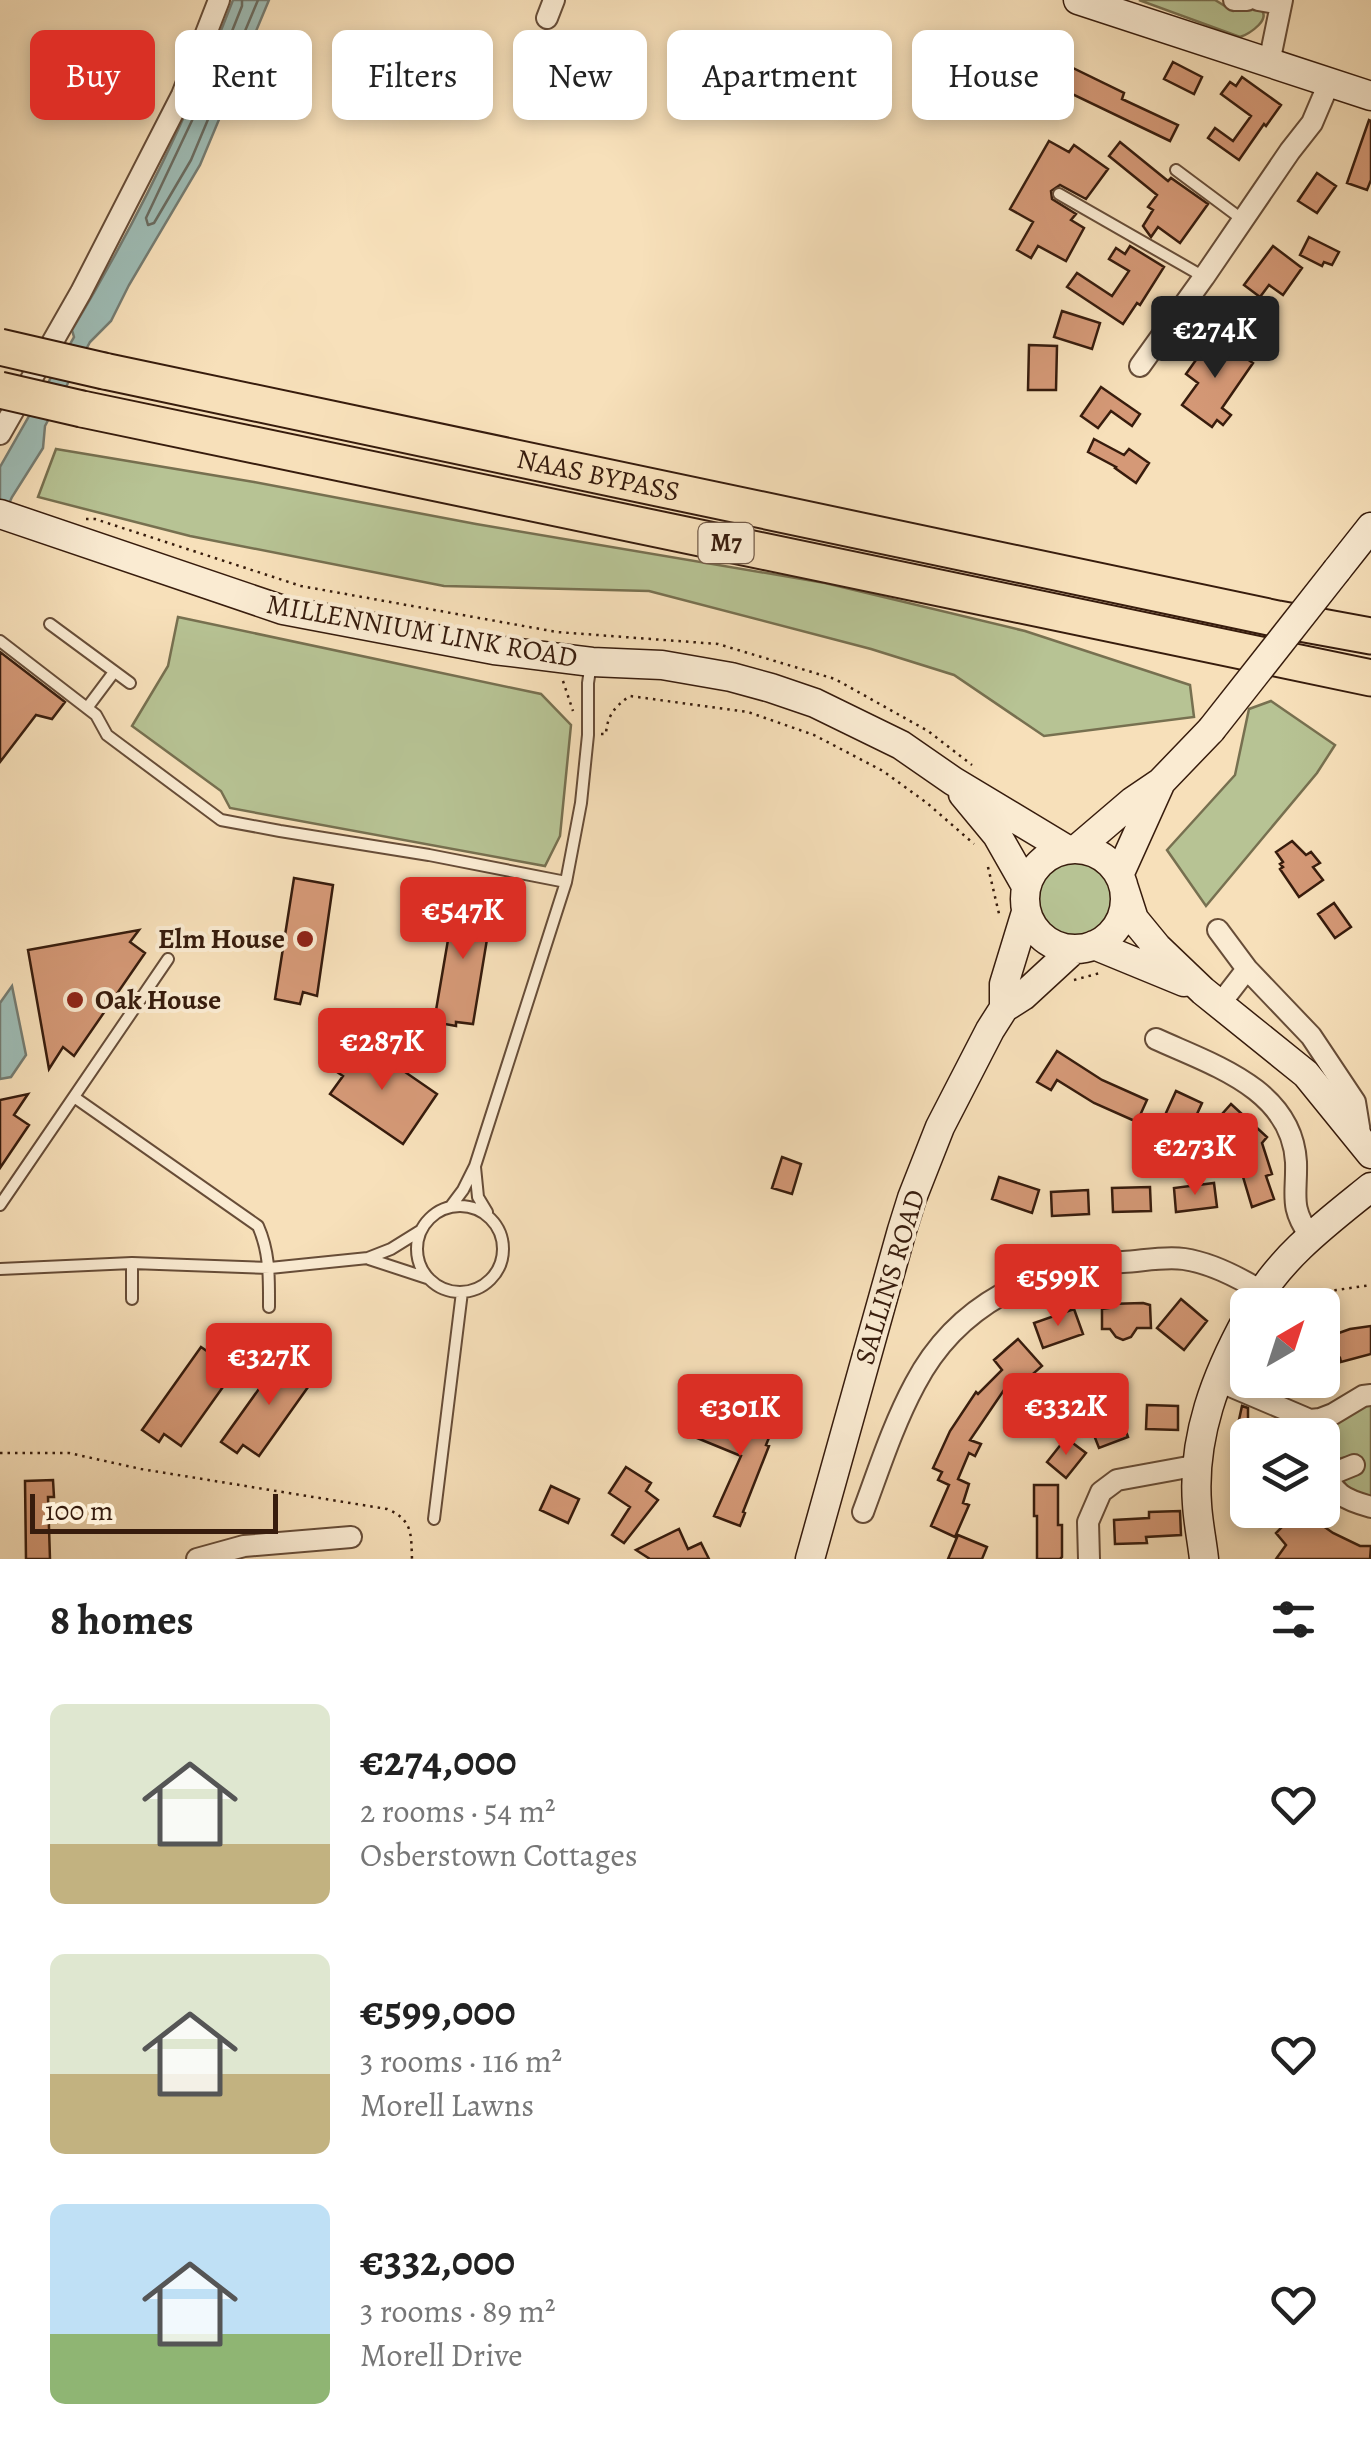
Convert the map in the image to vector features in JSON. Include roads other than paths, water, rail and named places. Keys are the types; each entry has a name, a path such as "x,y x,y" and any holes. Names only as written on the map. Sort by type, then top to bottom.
{"highway":[{"name":"NAAS BYPASS","path":"0,347 1371,636"},
{"name":"NAAS BYPASS","path":"0,390 1371,678"}],"main road":[{"path":"1078,0 1371,96"},
{"name":"MILLENNIUM LINK ROAD","path":"0,514 72,528 283,610 494,650 592,662 662,665 731,677 785,693 901,744 952,781 1072,849"},
{"path":"1072,849 1161,782 1212,730 1371,527"},
{"name":"MILLENNIUM LINK ROAD","path":"952,781 997,835 1026,899"},
{"path":"1088,956 1116,928 1122,916 1125,902 1121,881 1161,782"},
{"path":"1212,997 1162,971 1088,956 1044,938 1033,927 1026,899 1032,872 1052,854 1072,849 1094,852 1108,861 1121,881 1134,920 1172,962 1306,1074 1367,1149"},
{"name":"SALLINS ROAD","path":"1004,1008 1004,984 1026,899"},
{"name":"SALLINS ROAD","path":"810,1559 912,1198 940,1127 1004,1008 1088,956"},
{"path":"1273,1288 1310,1236 1371,1187"},
{"path":"1204,1559 1196,1502 1200,1435 1216,1380 1230,1352"}],"street":[{"path":"0,434 81,292 182,95 219,0"},
{"path":"1234,0 1246,0"},
{"path":"1258,0 1282,2 1269,63"},
{"path":"1140,366 1312,123 1328,83"},
{"path":"1218,930 1247,969 1311,1036 1355,1102 1367,1149"},
{"path":"1212,997 1247,969"},
{"path":"1156,1040 1237,1076 1282,1114 1293,1137 1295,1208 1298,1220 1310,1236"},
{"path":"863,1512 916,1380 964,1320 1020,1284 1044,1274 1110,1262 1183,1258 1230,1273 1249,1288"},
{"path":"1216,1380 1310,1420 1320,1420 1371,1394"},
{"path":"1089,1559 1088,1522 1101,1492 1117,1480 1198,1465"},
{"path":"1340,1468 1354,1465"},
{"path":"1340,1493 1371,1507"},
{"path":"197,1559 244,1546 351,1537"}],"lane":[{"path":"1176,170 1244,220"},
{"path":"1059,194 1204,278"},
{"path":"50,624 130,683"},
{"path":"0,640 96,714 107,735 221,820 566,882"},
{"path":"451,1206 475,1166 566,882 581,803 592,662"},
{"path":"87,708 114,672"},
{"path":"0,1205 168,960"},
{"path":"74,1097 258,1226 270,1268 268,1308"},
{"path":"368,1258 427,1278 449,1291 476,1289 488,1282 497,1271 503,1244 499,1230 478,1197 475,1166"},
{"path":"427,1278 416,1256 420,1231 427,1220 451,1206 479,1210 491,1218"},
{"path":"0,1269 132,1263 270,1268 368,1258 391,1250 420,1231"},
{"path":"132,1263 132,1299"},
{"path":"434,1519 462,1292"}],"water":[{"path":"233,0 269,0 256,30 221,30"},
{"path":"182,120 219,120 200,165 111,321 90,342 45,426 43,448 0,523 0,467 74,337 72,330"},
{"path":"12,986 26,1055 11,1077 0,1079 0,1003"}],"place":[{"name":"Elm House","path":"305,939"},
{"name":"Oak House","path":"75,1000"}]}
